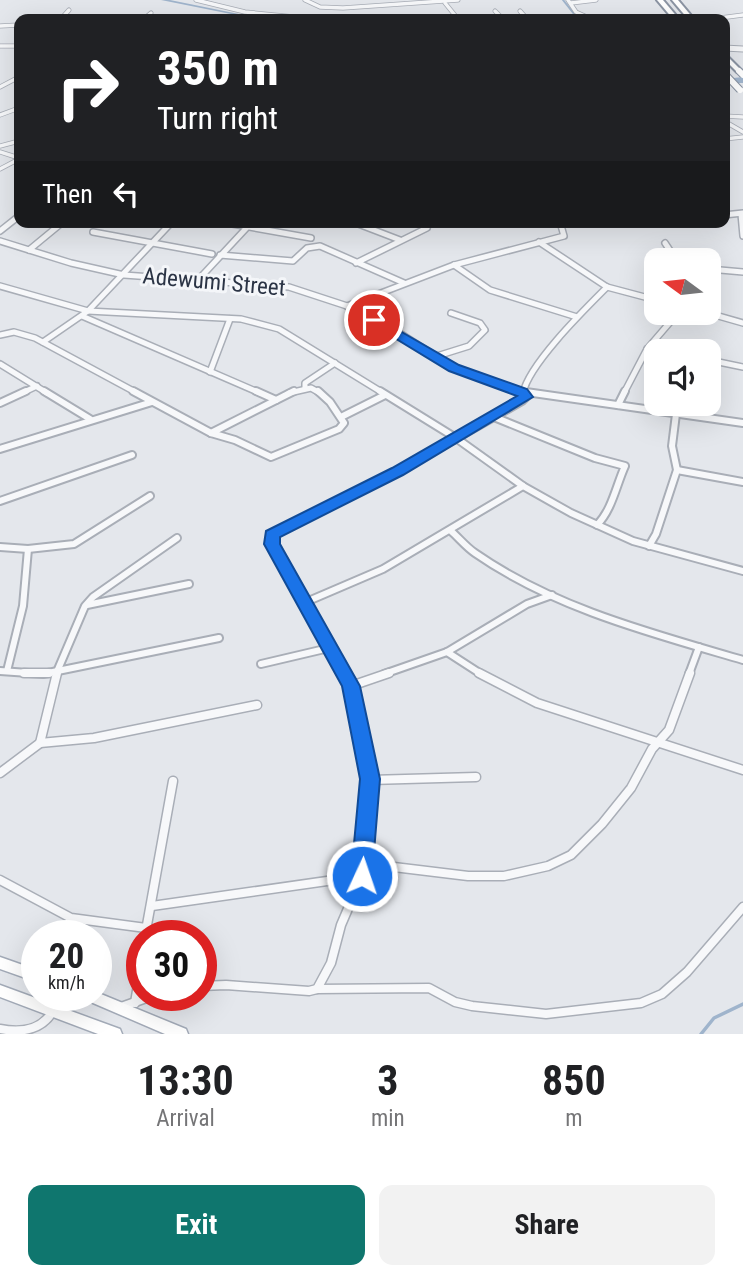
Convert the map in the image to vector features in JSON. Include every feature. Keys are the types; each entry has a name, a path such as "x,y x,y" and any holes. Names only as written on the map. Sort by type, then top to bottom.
{"highway":[{"path":"660,0 672,14"},
{"path":"675,0 687,14"}],"main road":[{"path":"0,963 21,970"},
{"path":"0,991 21,999"},
{"path":"112,1005 181,1034"},
{"path":"53,1011 115,1034"}],"street":[{"path":"196,0 266,14"},
{"path":"305,0 320,7 444,3 458,0"},
{"path":"362,0 369,6"},
{"path":"569,1 596,0"},
{"path":"569,1 580,14"},
{"path":"444,3 454,14"},
{"path":"65,14 69,10"},
{"path":"495,11 498,14"},
{"path":"730,139 737,139 743,134"},
{"path":"737,139 743,145"},
{"path":"742,213 743,236"},
{"path":"0,231 14,220"},
{"path":"29,250 56,228"},
{"path":"43,342 88,311 166,228"},
{"path":"198,280 247,228"},
{"path":"264,228 311,238"},
{"path":"369,228 400,240"},
{"path":"356,262 427,228"},
{"path":"347,306 454,265 564,236 562,228"},
{"path":"93,232 212,254"},
{"name":"Adewumi Street","path":"0,242 124,275 273,284 347,306 471,375 522,392 644,409"},
{"path":"539,243 607,288 644,297"},
{"path":"665,243 668,248"},
{"path":"220,255 293,261 307,248 320,246 405,284"},
{"path":"454,265 489,290 577,317"},
{"path":"721,270 743,272"},
{"path":"0,286 88,311 230,319 261,323 279,329 456,438 523,486 597,525 649,546 743,571"},
{"path":"317,989 331,963 341,925 362,876 370,779 351,686 272,544 272,535 397,472 522,401 526,397 522,392 528,377 577,317 607,288"},
{"path":"437,356 469,346 485,330 480,323 452,313"},
{"path":"82,316 156,344 210,372 276,400"},
{"path":"721,317 743,323"},
{"path":"210,372 230,319"},
{"path":"0,335 22,333 43,342 211,433 235,440 271,457 344,425 341,417 317,391 305,388 256,407 211,433"},
{"path":"618,405 644,355"},
{"path":"721,362 743,367"},
{"path":"305,388 305,383 335,363"},
{"path":"0,364 90,419"},
{"path":"0,403 37,386"},
{"path":"341,417 385,395"},
{"path":"0,449 152,402"},
{"path":"649,546 656,534 677,470 672,446 676,416"},
{"name":"Adewumi Street","path":"691,416 743,423"},
{"path":"495,417 571,449 625,466 609,503 608,514 597,525"},
{"path":"0,501 132,455"},
{"path":"677,470 743,482"},
{"path":"306,602 383,569 452,531 523,486"},
{"path":"0,547 28,548 74,544 150,496"},
{"path":"452,531 477,554 552,595 609,620 743,660"},
{"path":"40,743 57,672 85,606 93,597 177,538"},
{"path":"28,548 23,606 4,671 34,674 57,672 219,639"},
{"path":"85,606 189,583"},
{"path":"351,686 447,652 527,604 552,595"},
{"path":"361,863 468,876 504,876 548,866 571,855 602,824 631,788 652,750 669,730 699,647"},
{"path":"261,664 328,648"},
{"path":"447,652 510,692 743,770"},
{"path":"0,773 13,767 27,750 40,743 94,738 257,705"},
{"path":"370,779 476,777"},
{"path":"149,920 173,782"},
{"path":"152,906 362,876"},
{"path":"0,880 71,918 126,928"},
{"path":"217,985 309,991 429,988 455,1002 472,1006 546,1014 641,1003 662,995 687,972 743,907"},
{"path":"120,1008 126,1006"},
{"path":"0,1030 12,1033 28,1032 50,1018 53,1011"}],"waterway":[{"path":"163,0 236,14"},
{"path":"563,0 574,14"},
{"path":"730,81 743,80"},
{"path":"701,1034 714,1018 743,1004"}],"route":[{"path":"362,876 370,779 351,686 272,544 272,535 281,528 397,472 526,397 522,392 454,368 374,320"}]}
